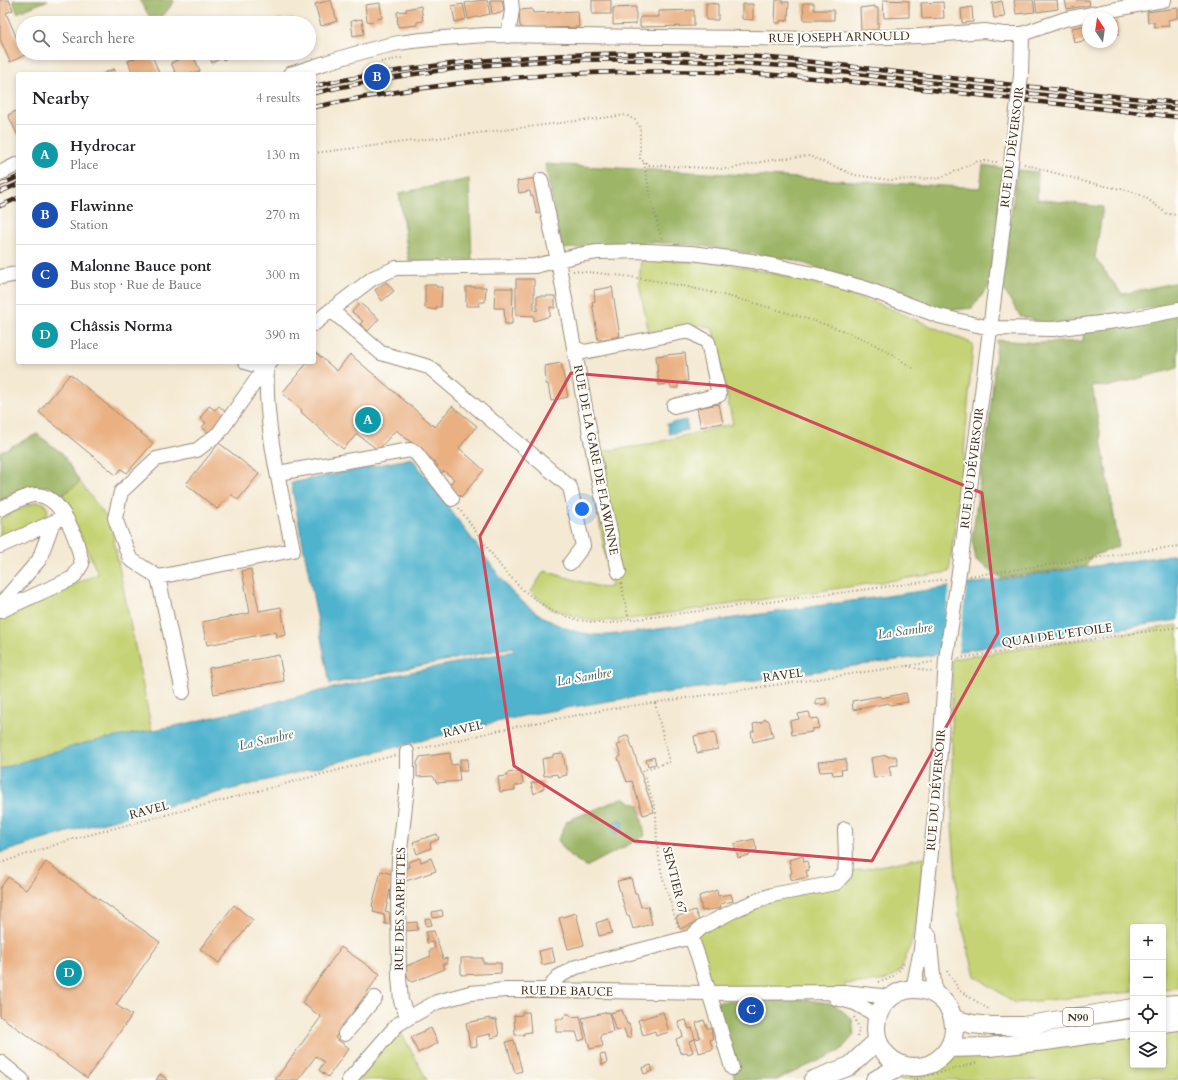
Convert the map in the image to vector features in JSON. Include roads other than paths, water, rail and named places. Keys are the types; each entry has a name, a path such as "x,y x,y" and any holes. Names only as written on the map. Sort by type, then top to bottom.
{"main road":[{"path":"913,989 935,994 949,1009 953,1019 954,1034 949,1048 941,1057 928,1065 916,1067 902,1065 887,1055 878,1040 876,1028 878,1016 891,997 898,993 913,989"},
{"path":"1166,1005 1178,1004"},
{"name":"N90","path":"953,1019 972,1024 991,1026 1023,1026 1130,1008"},
{"path":"1166,1023 1178,1021"},
{"name":"N90","path":"949,1048 989,1047 1046,1041 1130,1028"},
{"path":"813,1080 850,1066 878,1040"},
{"path":"875,1080 902,1065"}],"street":[{"path":"508,36 512,10 510,0"},
{"name":"RUE JOSEPH ARNOULD","path":"296,72 361,52 399,43 435,38 487,35 826,39 919,36 985,31 1004,34 1022,34 1065,19 1164,0"},
{"name":"RUE DU DÉVERSOIR","path":"913,989 921,949 937,794 946,659 961,559 1021,75 1022,34"},
{"path":"0,173 16,165"},
{"name":"RUE DE LA GARE DE FLAWINNE","path":"541,180 575,348 598,477 619,572"},
{"path":"316,322 373,278 396,268 559,266 579,255 598,252 648,251 691,253 752,261 818,275 867,289 939,316 990,328 1053,329 1131,319 1178,310"},
{"path":"0,277 16,274"},
{"path":"331,310 381,353 429,367 570,487 583,546 570,563"},
{"name":"RUE DE LA GARE DE FLAWINNE","path":"575,348 584,352 689,331 708,342 719,395 674,406"},
{"path":"250,364 254,366 269,364"},
{"path":"269,364 266,391 272,448 294,550 158,577 130,559 115,518 121,492 156,459 197,450 219,433 269,364"},
{"path":"278,474 410,450 416,453 452,499"},
{"path":"0,509 33,495 42,495 56,503 59,520 39,560 0,605"},
{"path":"0,546 59,520"},
{"path":"0,611 73,578 82,564 79,550 70,527 59,520"},
{"path":"158,577 183,692"},
{"name":"RUE DES SARPETTES","path":"407,752 407,788 399,859 398,896 399,977 401,1001 408,1018"},
{"path":"548,990 558,977 576,968 687,938 702,927 739,908 772,895 836,883 844,873 846,860 845,829"},
{"name":"RUE DU DÉVERSOIR","path":"926,902 935,994"},
{"path":"687,938 708,993 732,1068"},
{"name":"RUE DE BAUCE","path":"349,1080 397,1025 437,1002 470,994 506,990 708,993 844,992 891,997"},
{"name":"RUE DE BAUCE","path":"817,993 855,1003 878,1016"},
{"path":"346,1034 375,998"},
{"path":"0,1062 22,1080"}],"water":[{"path":"686,420 688,430 669,434 667,424"},
{"name":"La Sambre","path":"412,458 509,589 518,598 539,615 563,627 589,634 602,635 630,633 1178,554 1178,620 608,701 532,714 478,726 81,828 0,853 0,769 85,743 185,724 333,688 514,651 513,647 330,684 291,483"},
{"path":"621,819 624,823 622,830 614,833 611,826 615,821"}],"railway":[{"path":"316,86 415,68 517,58 620,54 722,55 787,59 1178,103"},
{"path":"316,93 397,77 482,66 567,60 652,60 760,64 829,70 894,79 1178,109"},
{"path":"316,107 364,97 466,83 568,74 671,71 768,74 814,78 1178,117"},
{"path":"0,185 16,178"},
{"path":"0,192 16,185"},
{"path":"0,206 16,199"}],"place":[{"name":"Flawinne","path":"377,77"},
{"name":"Hydrocar","path":"368,420"},
{"name":"Châssis Norma","path":"69,973"},
{"name":"Malonne Bauce pont","path":"751,1010"}]}
